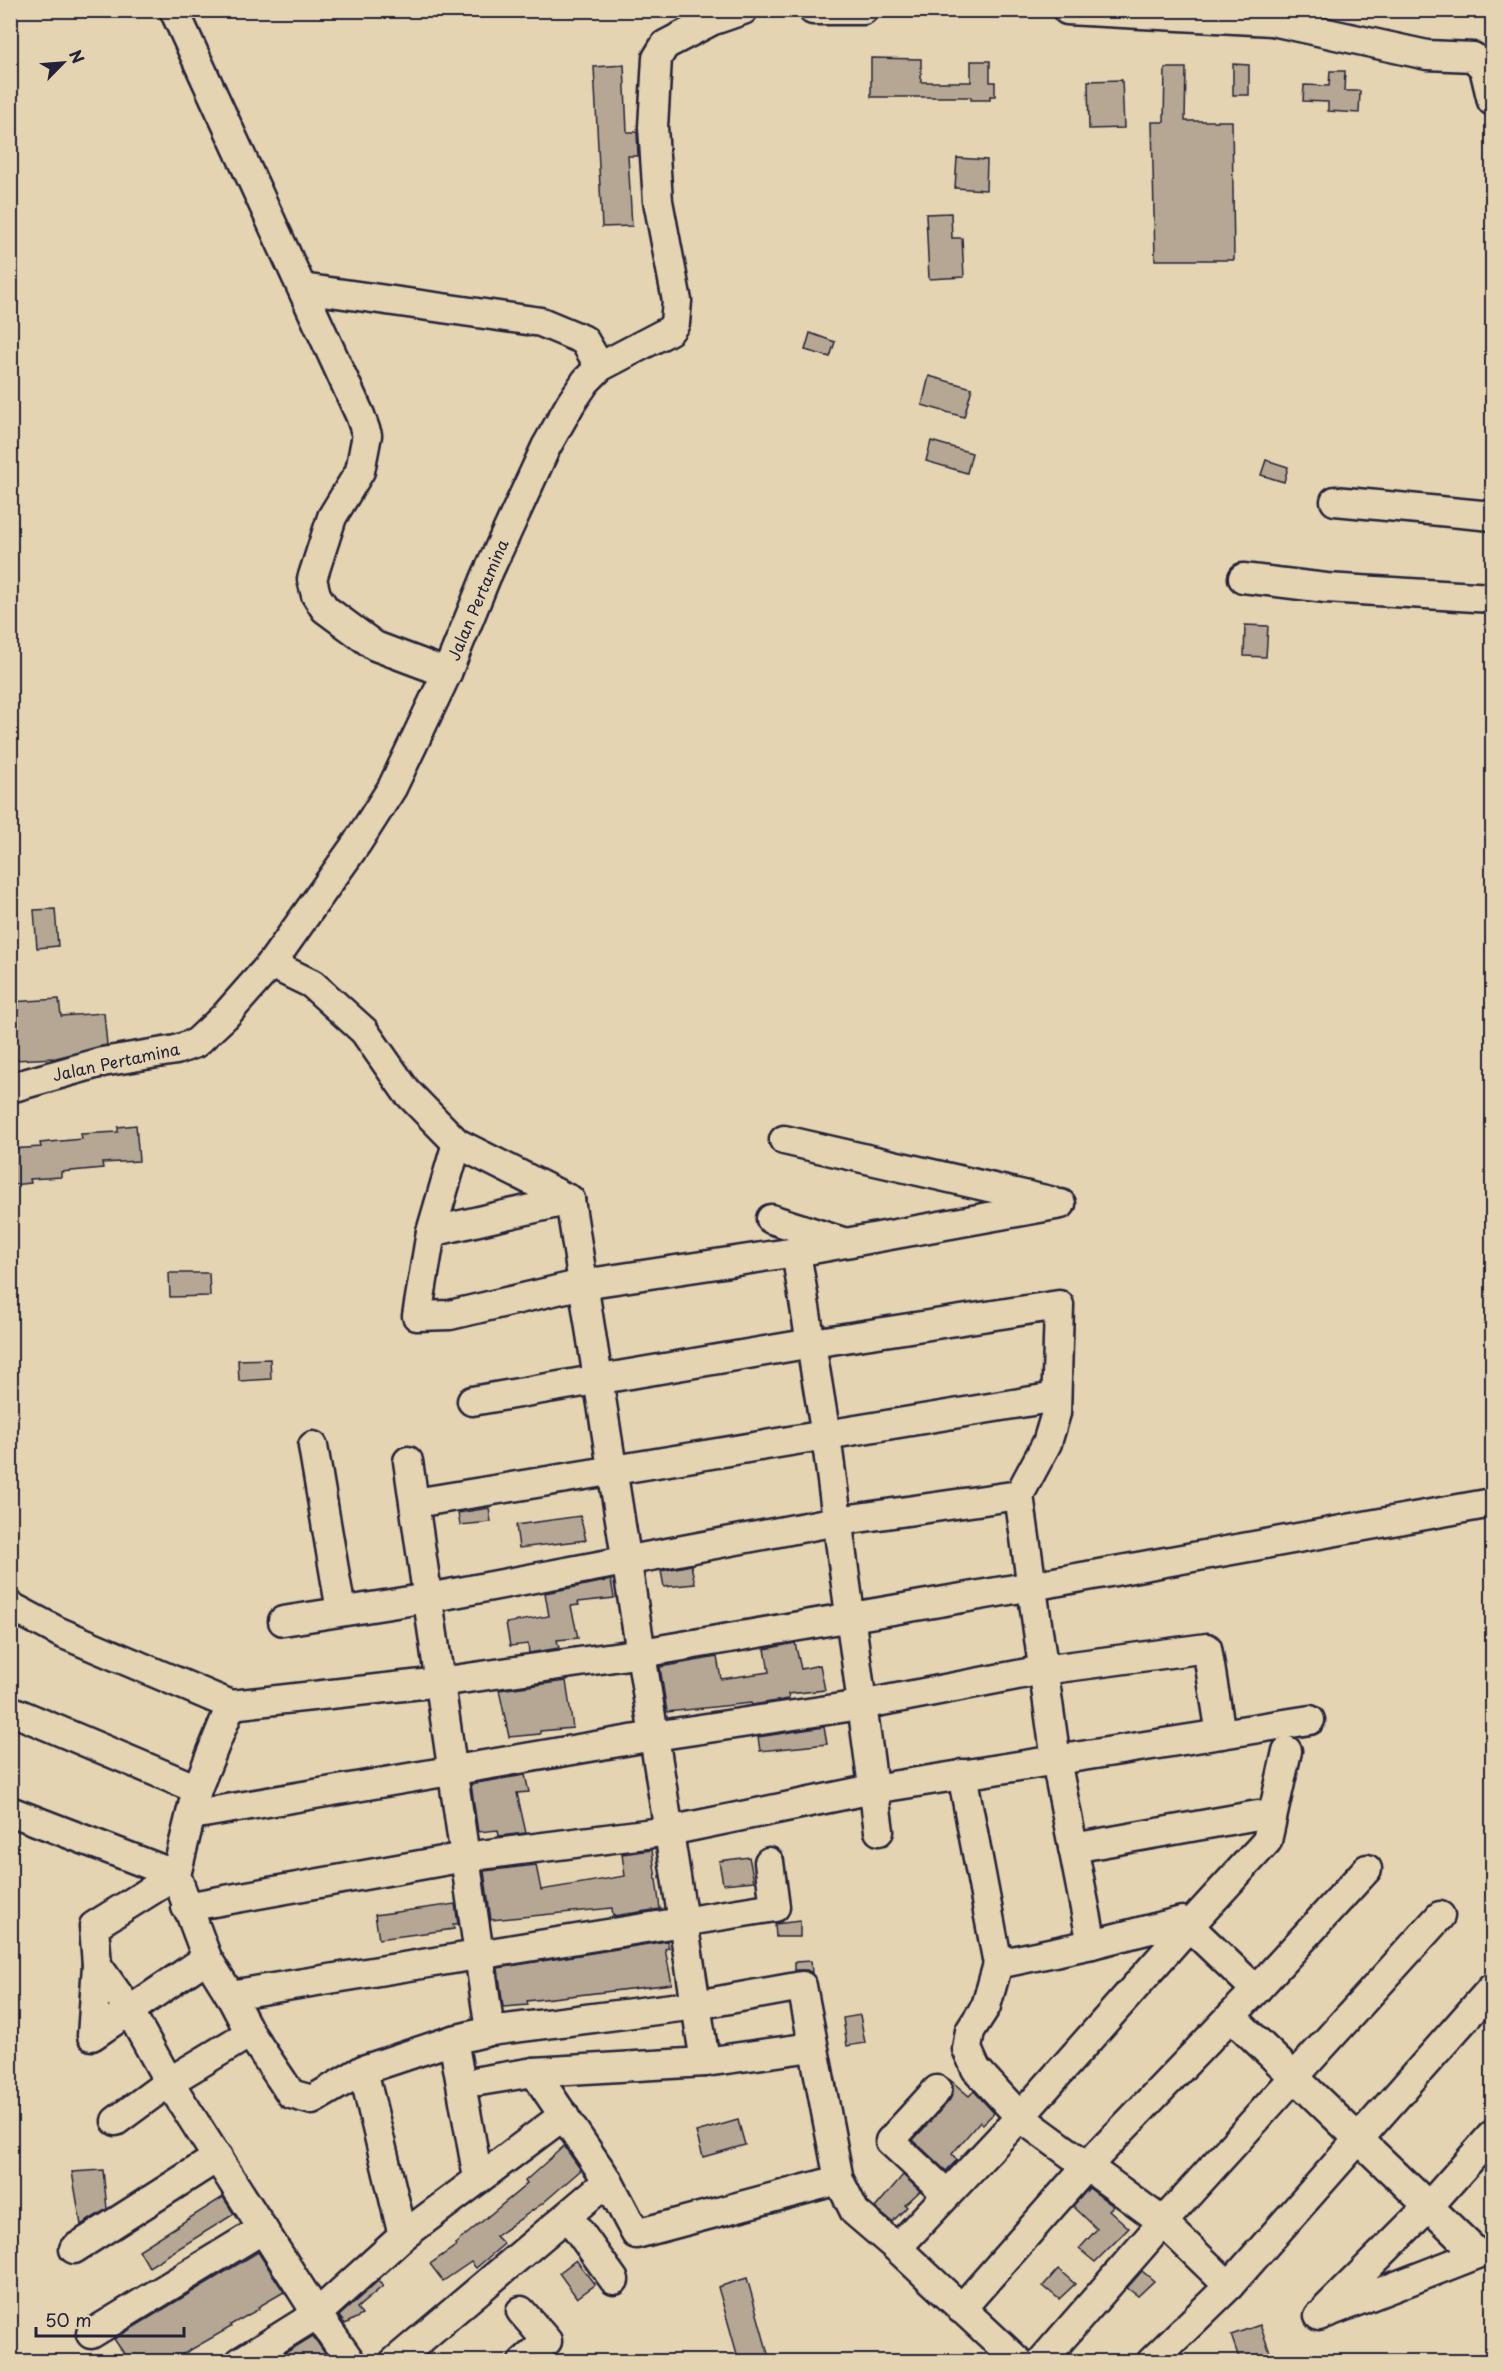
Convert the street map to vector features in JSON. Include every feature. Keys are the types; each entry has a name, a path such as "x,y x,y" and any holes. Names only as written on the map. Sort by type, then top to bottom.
{"street":[{"path":"174,10 360,415 367,435 360,471 332,517 312,579 316,595 325,609 375,646 447,673"},
{"name":"Jalan Pertamina","path":"10,1088 102,1062 176,1050 196,1043 225,1016 271,964 357,843 392,788 447,673 486,577 546,447 586,381 600,366 670,330 677,316 671,262 658,201 653,127 657,58 664,45 687,21 711,21 743,10"},
{"path":"813,11 863,10"},
{"path":"1067,10 1274,16 1426,55 1473,57 1484,68 1492,101"},
{"path":"302,288 541,322 584,340 600,366"},
{"path":"1335,501 1492,516"},
{"path":"1243,578 1326,588 1492,598"},
{"path":"271,964 312,984 364,1031 406,1091 457,1143 570,1200"},
{"path":"457,1143 431,1232 417,1316 450,1315 584,1284 796,1252 1060,1204 784,1140"},
{"path":"431,1232 570,1200"},
{"path":"570,1200 705,2062"},
{"path":"771,1219 846,1243"},
{"path":"796,1252 826,1436 879,1831"},
{"path":"472,1401 812,1343 1059,1305 1056,1413 1047,1443 1019,1495 1056,1760 1092,1944"},
{"path":"415,1503 1056,1397"},
{"path":"313,1446 341,1611"},
{"path":"408,1461 490,2031"},
{"path":"283,1621 428,1598 837,1521 1019,1495"},
{"path":"10,1606 59,1632 231,1705 440,1682 642,1653 1492,1503"},
{"path":"10,1710 195,1802 453,1771 654,1736 861,1705 1043,1670 1208,1648 1221,1734"},
{"path":"231,1705 195,1802 176,1875 186,1907 207,1958 250,2033 291,2094 312,2100 363,2070 453,2040 490,2031 696,2005 801,1986 839,2180 855,2212 1019,2361"},
{"path":"186,1907 465,1857 669,1831 873,1789 1310,1720"},
{"path":"897,2248 1020,2116 1267,1841 1287,1751"},
{"path":"962,1774 998,1964 986,2006 969,2031 968,2049 976,2069 1020,2116 1163,2222 1229,2286"},
{"path":"10,1811 176,1875"},
{"path":"1073,1848 1258,1815"},
{"path":"230,1995 775,1907 769,1862"},
{"path":"961,2309 1086,2167 1256,1990 1367,1869"},
{"path":"176,1875 94,1926 97,1965 92,2036 207,1958"},
{"path":"1041,2361 1163,2222 1440,1916"},
{"path":"998,1964 1092,1944 1182,1921 1256,1990"},
{"path":"97,1965 129,2010 169,2082 317,2314 351,2361"},
{"path":"1151,2361 1229,2286 1492,1988"},
{"path":"1231,2016 1429,2206 1478,2254 1319,2316 1429,2206 1492,2135"},
{"path":"116,2121 169,2082 250,2033"},
{"path":"453,2040 478,2178"},
{"path":"478,2081 534,2072 705,2062 812,2047"},
{"path":"363,2070 403,2236"},
{"path":"534,2072 608,2181 636,2234 839,2180"},
{"path":"937,2090 890,2141 947,2194"},
{"path":"240,2361 317,2314 403,2236 564,2115"},
{"path":"74,2249 218,2157"},
{"path":"394,2361 608,2181"},
{"path":"568,2216 614,2280"},
{"path":"91,2334 263,2229"},
{"path":"521,2311 547,2341 523,2361"}],"building":[{"path":"871,58 921,59 921,82 971,82 971,61 990,61 990,82 995,82 995,96 990,96 990,100 971,100 971,97 871,97"},
{"path":"1233,64 1249,65 1249,95 1233,95"},
{"path":"624,65 627,132 637,132 638,156 628,156 632,226 602,227 594,67"},
{"path":"1165,68 1186,68 1185,121 1232,121 1234,260 1155,260 1152,122 1164,122"},
{"path":"1330,71 1345,71 1344,91 1360,91 1359,113 1328,111 1328,102 1303,101 1304,85 1329,86"},
{"path":"1122,80 1124,128 1089,129 1088,81"},
{"path":"957,158 987,160 986,190 955,188"},
{"path":"951,213 952,238 962,238 964,277 929,279 926,214"},
{"path":"810,333 835,342 830,357 805,350"},
{"path":"929,376 972,388 964,417 922,405"},
{"path":"931,441 972,453 967,473 926,461"},
{"path":"1266,460 1288,467 1284,482 1261,475"},
{"path":"1245,625 1268,626 1266,657 1244,656"},
{"path":"55,909 58,946 37,948 34,910"},
{"path":"59,999 61,1016 104,1013 107,1045 56,1058 14,1060 11,1002"},
{"path":"136,1125 139,1161 102,1163 103,1168 61,1172 61,1177 30,1179 31,1183 12,1185 10,1149 41,1147 40,1143 82,1139 81,1134 118,1132 118,1127"},
{"path":"169,1273 209,1273 210,1296 170,1297"},
{"path":"270,1359 271,1379 239,1381 238,1360"},
{"path":"489,1508 491,1522 460,1525 458,1513"},
{"path":"580,1516 586,1540 519,1548 516,1525"},
{"path":"691,1565 695,1584 664,1587 661,1571"},
{"path":"611,1580 614,1598 578,1602 579,1605 571,1606 578,1638 557,1640 559,1648 529,1653 528,1644 510,1646 506,1623 549,1616 545,1593"},
{"path":"795,1643 801,1669 820,1665 825,1690 788,1694 789,1699 752,1705 751,1703 667,1712 660,1667 717,1657 721,1679 769,1672 765,1649"},
{"path":"566,1681 573,1728 509,1737 499,1690"},
{"path":"824,1727 827,1744 760,1751 758,1737"},
{"path":"525,1775 529,1792 517,1793 526,1833 499,1836 498,1830 478,1832 471,1784"},
{"path":"652,1850 660,1909 613,1916 612,1908 491,1920 484,1871 536,1865 541,1890 625,1876 622,1854"},
{"path":"749,1857 754,1881 723,1884 719,1861"},
{"path":"455,1904 458,1924 453,1924 454,1929 379,1939 375,1915"},
{"path":"800,1921 800,1937 776,1937 775,1924"},
{"path":"667,1941 669,1948 665,1949 672,1984 527,2001 528,2005 503,2007 498,1968"},
{"path":"811,1961 812,1973 807,1970 795,1970 795,1962"},
{"path":"860,2015 865,2043 847,2046 843,2018"},
{"path":"949,2079 969,2096 974,2091 994,2113 983,2124 980,2121 952,2154 957,2160 946,2171 913,2140 949,2101 953,2093 953,2086"},
{"path":"738,2120 745,2145 703,2157 696,2132"},
{"path":"564,2146 581,2170 543,2203 496,2236 504,2244 476,2268 471,2262 443,2281 430,2264 457,2245 455,2244 527,2184 525,2181"},
{"path":"103,2170 107,2209 81,2225 72,2172"},
{"path":"903,2175 920,2191 892,2222 875,2208"},
{"path":"1089,2188 1113,2206 1109,2210 1129,2228 1095,2262 1079,2249 1097,2229 1073,2206"},
{"path":"223,2197 234,2214 149,2267 139,2250"},
{"path":"258,2252 284,2292 230,2325 231,2327 171,2361 129,2361 114,2339"},
{"path":"576,2260 595,2285 577,2298 559,2273"},
{"path":"1058,2269 1075,2284 1059,2299 1043,2286"},
{"path":"1142,2271 1154,2281 1138,2296 1127,2288"},
{"path":"747,2278 770,2361 739,2361 718,2287"},
{"path":"378,2281 383,2286 357,2308 362,2315 345,2324 339,2316"},
{"path":"1260,2325 1273,2361 1240,2361 1231,2335"},
{"path":"313,2336 330,2361 272,2361"}]}
